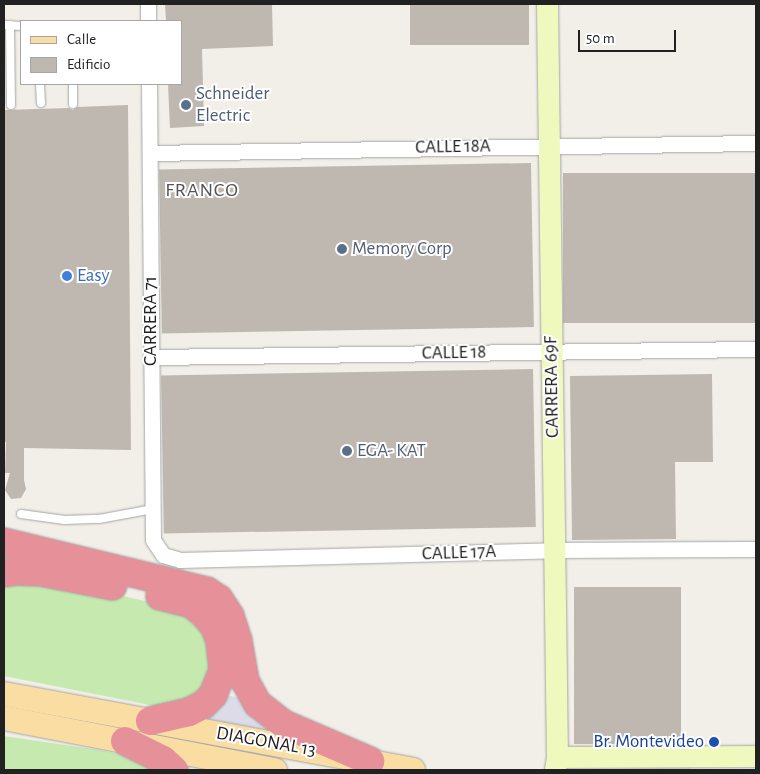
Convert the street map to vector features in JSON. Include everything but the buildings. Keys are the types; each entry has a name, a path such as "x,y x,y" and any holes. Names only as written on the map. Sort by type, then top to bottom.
{"highway":[{"path":"4,542 194,586 213,594 219,599 230,616 238,641 245,680 258,704 284,724 370,761"},
{"path":"4,573 15,571 41,572 174,598 192,604 205,615 214,627 223,656 223,670 216,689 203,705 189,712 150,721"},
{"path":"120,732 163,760 174,770"}],"main road":[{"path":"4,694 120,732"},
{"path":"4,718 120,732"},
{"name":"DIAGONAL 13","path":"120,732 150,721 413,770"},
{"name":"DIAGONAL 13","path":"120,732 275,770"}],"street":[{"path":"148,4 148,20"},
{"name":"CARRERA 69F","path":"547,4 556,764"},
{"name":"CARRERA 71","path":"149,85 152,510 153,540 163,555"},
{"name":"CALLE 18A","path":"150,154 549,145 756,143"},
{"name":"CALLE 18","path":"151,357 756,348"},
{"name":"CALLE 17A","path":"163,555 180,560 554,550 756,549"},
{"path":"556,764 756,756"}],"lane":[{"path":"11,105 7,25 20,26"},
{"path":"40,85 41,103"},
{"path":"73,85 73,104"},
{"path":"21,514 65,520 99,519 152,510"}],"green space":[{"path":"4,577 52,580 180,609 196,617 215,648 202,693 170,709 4,676"},
{"path":"4,736 99,750 147,760 165,770 4,770"},
{"path":"692,767 690,770 585,770"}],"shaded area":[{"path":"226,695 241,698 281,733 189,724"}],"place":[{"name":"Schneider Electric","path":"186,105"},
{"name":"Memory Corp","path":"342,249"},
{"name":"Easy","path":"67,276"},
{"name":"EGA- KAT","path":"347,451"},
{"name":"Br. Montevideo","path":"714,742"}],"district":[{"name":"FRANCO","path":"202,190"}]}
